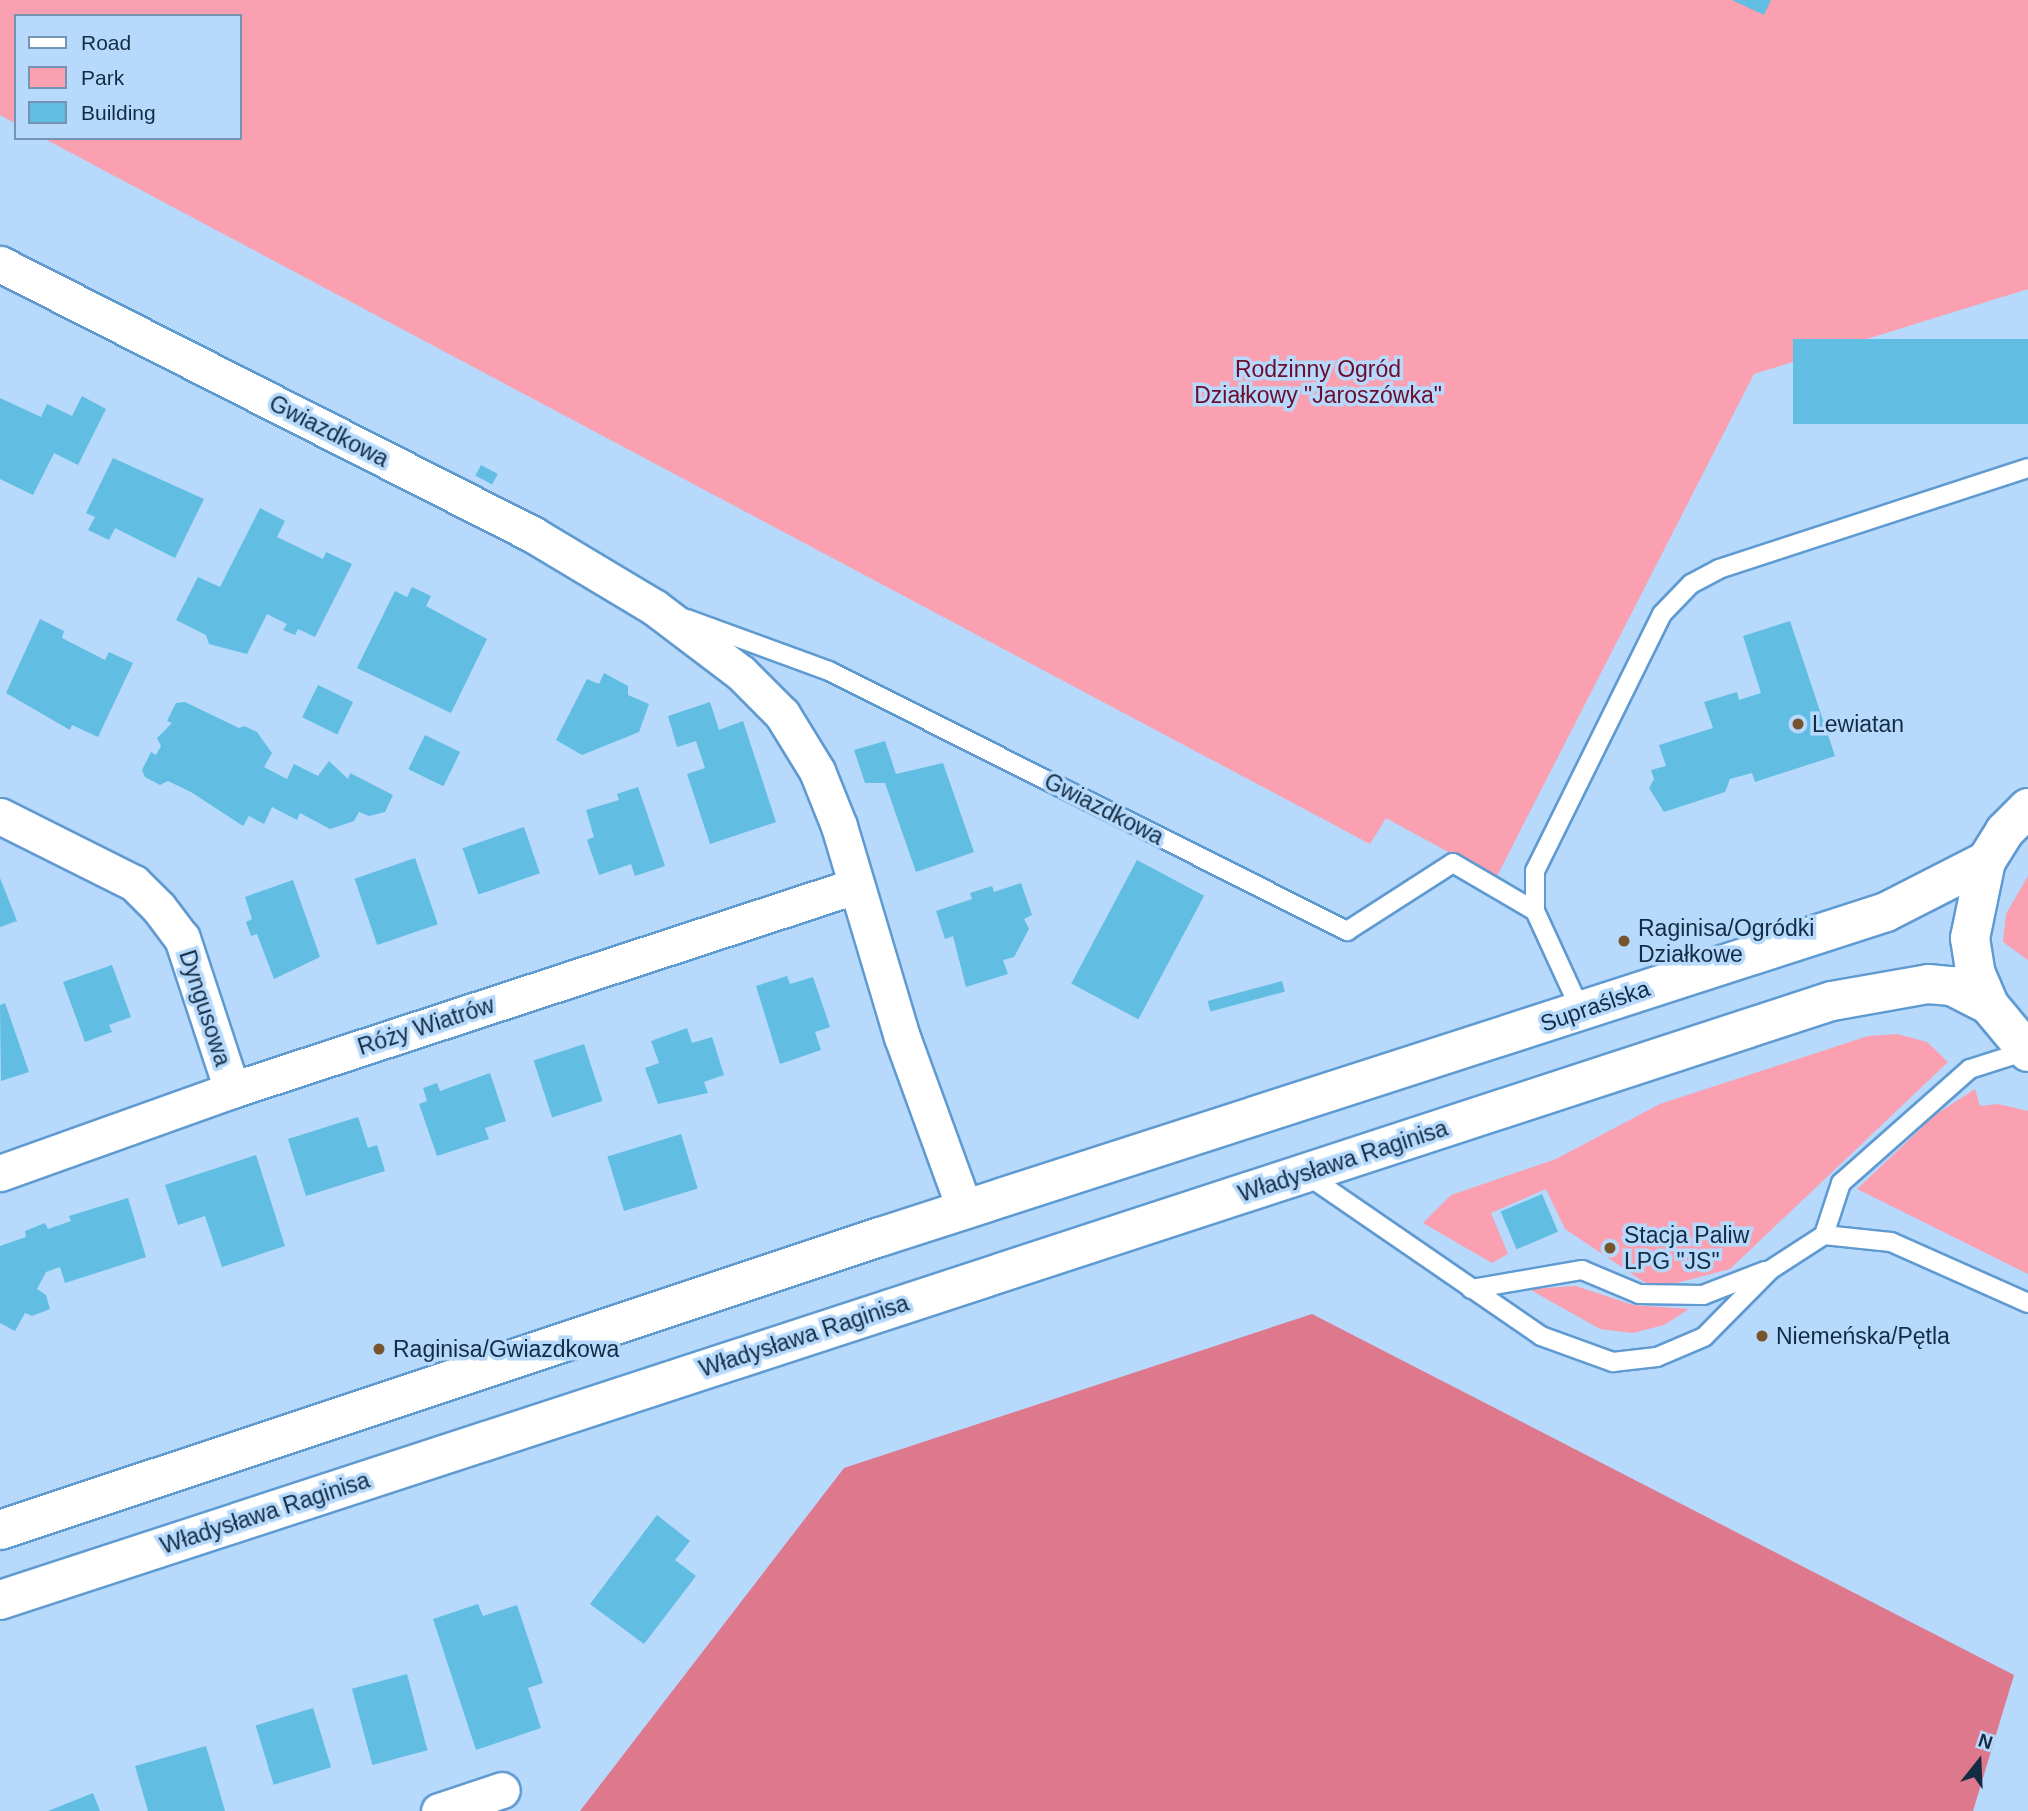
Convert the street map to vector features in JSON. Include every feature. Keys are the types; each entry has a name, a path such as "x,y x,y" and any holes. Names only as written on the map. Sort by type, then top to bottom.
{"main road":[{"path":"2027,1052 1989,1005 1976,974 1970,938 1986,861 2005,831 2028,808"},
{"name":"Supraślska","path":"965,1210 1886,912 1986,861"},
{"name":"Władysława Raginisa","path":"0,1600 1307,1175 1608,1072 1832,1001 1899,986 1952,986 1989,1005"},
{"path":"0,1530 965,1210"}],"street":[{"name":"Gwiazdkowa","path":"0,264 532,534 654,607 741,673 782,714 817,771 902,1037 965,1210"},
{"name":"Dyngusowa","path":"0,816 134,883 159,908 182,938 232,1090"},
{"name":"Róży Wiatrów","path":"0,1174 232,1090 855,886"},
{"path":"439,1811 502,1790"}],"lane":[{"path":"1581,1011 1535,911 1535,871 1662,614 1691,584 1719,569 2028,468"},
{"name":"Gwiazdkowa","path":"654,607 829,671 1347,931 1453,863 1535,911"},
{"path":"1824,1235 1841,1183 1970,1069 2027,1052"},
{"path":"1307,1175 1541,1336 1613,1362 1657,1357 1704,1337 1770,1270 1824,1235 1891,1242 2028,1303"},
{"path":"1471,1289 1582,1270 1639,1294 1703,1295 1770,1270"}],"green space":[{"name":"Rodzinny Ogród Działkowy \"Jaroszówka\"","path":"0,0 2028,0 2028,289 1754,374 1496,878 1386,818 1370,844 47,140 242,140 242,14 14,14 14,123 0,115"},
{"path":"2028,876 2028,960 2003,942 2006,914"},
{"path":"1897,1034 1927,1042 1948,1062 1730,1269 1673,1284 1647,1284 1565,1229 1546,1189 1491,1213 1508,1254 1492,1263 1423,1223 1451,1195 1556,1159 1660,1104 1868,1036"},
{"path":"1975,1089 1980,1106 1998,1104 2028,1111 2028,1274 1857,1189 1935,1115"},
{"path":"1576,1286 1633,1305 1689,1309 1664,1325 1633,1333 1600,1329 1529,1289"}],"shaded area":[{"path":"1312,1314 2014,1675 1973,1811 580,1811 844,1468"}],"building":[{"path":"1732,0 1771,0 1764,15"},
{"path":"1793,339 2028,339 2028,424 1793,424"},
{"path":"82,396 106,409 78,465 54,453 33,495 0,479 0,398 41,417 47,404 72,416"},
{"path":"113,458 204,499 175,558 115,528 109,540 88,530 95,517 86,513"},
{"path":"481,465 498,474 492,485 475,476"},
{"path":"260,508 285,521 277,537 323,559 326,552 352,564 315,637 298,629 295,635 283,630 287,624 267,614 247,654 209,644 206,635 176,620 198,577 220,587"},
{"path":"412,587 431,596 426,606 487,639 451,713 357,668 395,591 407,597"},
{"path":"40,619 64,631 62,638 105,660 109,652 133,663 98,737 72,725 70,730 6,693"},
{"path":"1790,621 1835,756 1755,782 1752,773 1730,779 1725,792 1664,812 1649,788 1654,779 1651,770 1666,766 1659,745 1713,728 1704,702 1737,692 1739,700 1761,693 1743,636"},
{"path":"604,673 628,686 628,695 649,704 639,732 582,755 556,740 587,679 599,684"},
{"path":"318,685 353,702 337,734 302,717"},
{"path":"185,702 239,728 244,726 257,732 272,753 264,767 287,779 294,764 318,776 329,761 348,779 350,773 393,795 385,812 369,816 359,812 354,821 330,829 300,813 297,820 272,807 264,824 249,816 243,826 191,792 168,781 160,785 145,777 142,770 151,752 156,755 161,746 157,738 172,723 167,721 176,703"},
{"path":"710,702 719,730 743,721 776,822 710,844 687,774 705,768 696,741 677,747 668,716"},
{"path":"425,735 460,752 443,786 408,769"},
{"path":"885,741 896,774 943,763 974,852 916,872 885,783 865,783 854,750"},
{"path":"638,787 665,866 635,876 631,864 599,875 587,840 594,837 586,810 619,800 617,794"},
{"path":"524,827 540,873 478,894 463,848"},
{"path":"415,858 438,924 377,945 354,879"},
{"path":"1137,860 1204,896 1138,1019 1071,984"},
{"path":"0,878 17,921 0,927"},
{"path":"293,880 320,957 274,979 257,934 251,936 246,922 252,919 245,897"},
{"path":"1021,883 1032,915 1024,919 1029,929 1014,957 1003,960 1008,974 966,987 953,936 945,939 936,911 972,899 970,893 992,886 994,892"},
{"path":"112,965 131,1017 109,1025 112,1032 85,1042 63,982"},
{"path":"787,976 790,984 813,977 830,1027 815,1032 821,1050 780,1064 756,986"},
{"path":"1282,981 1285,992 1210,1012 1208,1001"},
{"path":"5,1003 29,1072 1,1081 0,1005"},
{"path":"687,1028 692,1043 712,1037 724,1075 704,1082 708,1093 658,1104 645,1068 659,1063 651,1041"},
{"path":"584,1044 603,1101 552,1117 534,1060"},
{"path":"490,1073 506,1121 485,1128 489,1139 437,1156 419,1104 427,1101 423,1088 437,1083 440,1091"},
{"path":"358,1117 368,1148 377,1145 385,1171 306,1196 288,1139"},
{"path":"681,1134 698,1189 624,1211 607,1157"},
{"path":"256,1155 285,1246 222,1267 205,1216 178,1225 165,1185"},
{"path":"1542,1194 1558,1232 1517,1249 1501,1212"},
{"path":"128,1198 146,1257 65,1283 60,1267 46,1272 37,1289 46,1295 50,1309 32,1316 25,1313 15,1331 0,1323 0,1246 26,1237 25,1231 45,1223 48,1229 71,1221 69,1216"},
{"path":"657,1515 690,1541 675,1560 696,1576 644,1644 590,1604"},
{"path":"478,1604 483,1616 517,1605 543,1683 528,1688 541,1728 476,1750 433,1619"},
{"path":"407,1674 427,1750 372,1765 352,1689"},
{"path":"313,1708 331,1767 274,1785 256,1726"},
{"path":"206,1746 225,1811 148,1811 135,1766"},
{"path":"93,1793 100,1811 48,1811"}],"place":[{"name":"Lewiatan","path":"1798,724"},
{"name":"Raginisa/Ogródki Działkowe","path":"1624,941"},
{"name":"Stacja Paliw LPG \"JS\"","path":"1610,1248"},
{"name":"Niemeńska/Pętla","path":"1762,1336"},
{"name":"Raginisa/Gwiazdkowa","path":"379,1349"}]}
